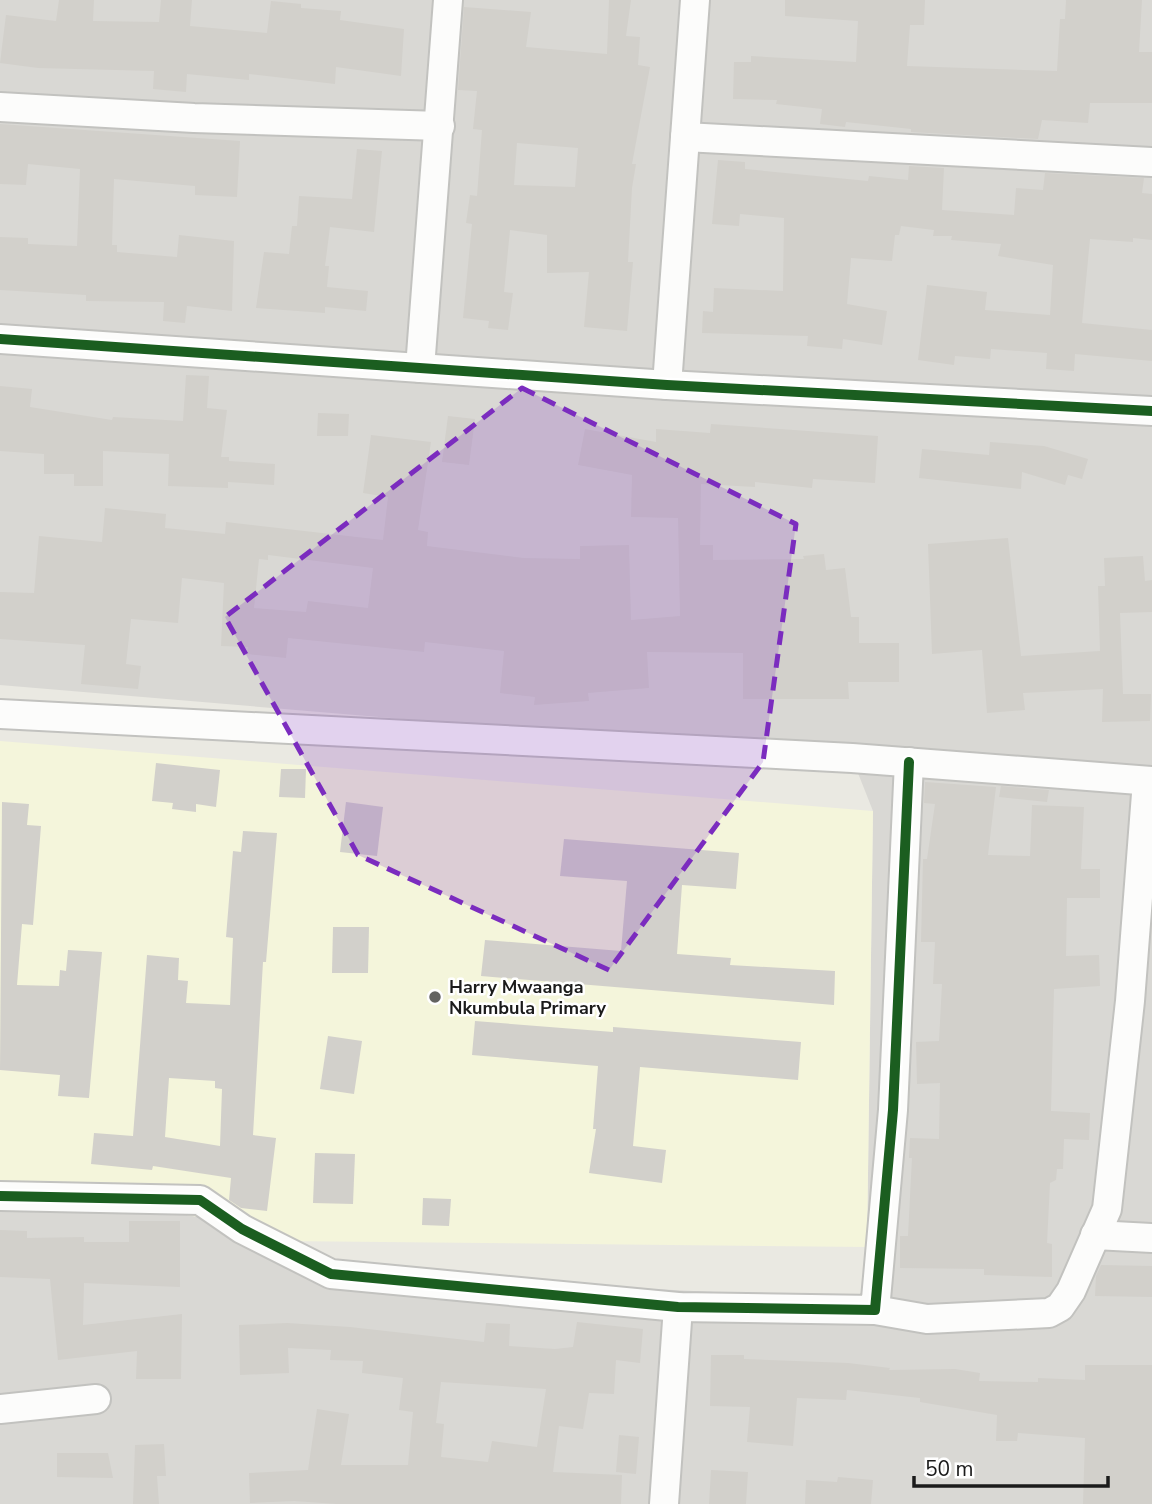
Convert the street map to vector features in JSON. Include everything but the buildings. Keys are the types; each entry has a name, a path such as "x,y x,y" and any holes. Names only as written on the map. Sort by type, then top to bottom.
{"street":[{"path":"420,368 448,0"},
{"path":"667,385 695,0"},
{"path":"0,107 194,118 440,126"},
{"path":"685,137 1152,162"},
{"path":"0,339 667,385 1152,411"},
{"path":"0,713 909,762 1150,781 1141,1002 1107,1209 1071,1291 1060,1307 1049,1313 927,1319 875,1310 678,1307 331,1274 242,1228 200,1200 0,1196"},
{"path":"875,1310 893,1110 909,762"},
{"path":"1095,1235 1152,1238"},
{"path":"664,1504 678,1307"},
{"path":"0,1409 96,1399"}],"highlighted area":[{"path":"522,388 796,524 763,762 609,970 358,855 225,617"}],"shaded area":[{"path":"0,0 1152,0 1152,1504 0,1504 0,1194 209,1215 330,1273 878,1300 867,1247 873,811 852,758 865,758 0,685"},
{"name":"Harry Mwaanga Nkumbula Primary","path":"0,741 873,811 867,1247 281,1241 232,1223 0,1182"}],"cycle path":[{"path":"0,339 667,385 1152,411"},
{"path":"0,1196 200,1200 242,1229 331,1274 678,1307 875,1310 893,1110 909,762"}],"place":[{"name":"Harry Mwaanga Nkumbula Primary","path":"435,997"}]}
